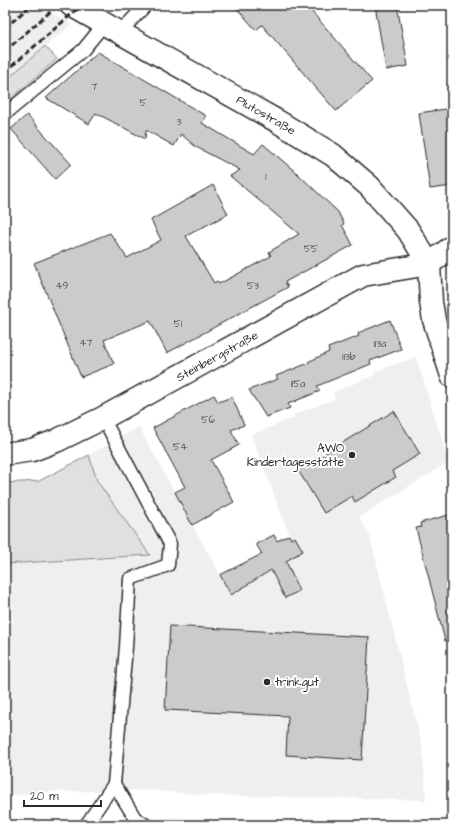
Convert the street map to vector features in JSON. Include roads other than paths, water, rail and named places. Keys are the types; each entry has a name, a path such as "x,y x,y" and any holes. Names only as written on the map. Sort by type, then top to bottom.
{"street":[{"name":"Plutostraße","path":"71,5 113,27 277,120 333,155 369,186 399,219 408,230 429,264"},
{"path":"452,247 429,264 431,302 434,320 452,376"},
{"name":"Steinbergstraße","path":"5,454 32,450 56,441 103,418 363,275 429,264"}],"lane":[{"path":"5,114 83,50 113,27 146,5"},
{"path":"86,825 114,784 126,647 130,579 168,565 170,544 103,418"},
{"path":"114,784 135,818 146,825"}],"railway":[{"path":"5,28 31,5"},
{"path":"5,51 58,5"},
{"path":"5,72 82,5"}],"place":[{"name":"AWO Kindertagesstätte","path":"352,455"},
{"name":"trinkgut","path":"267,682"}]}
